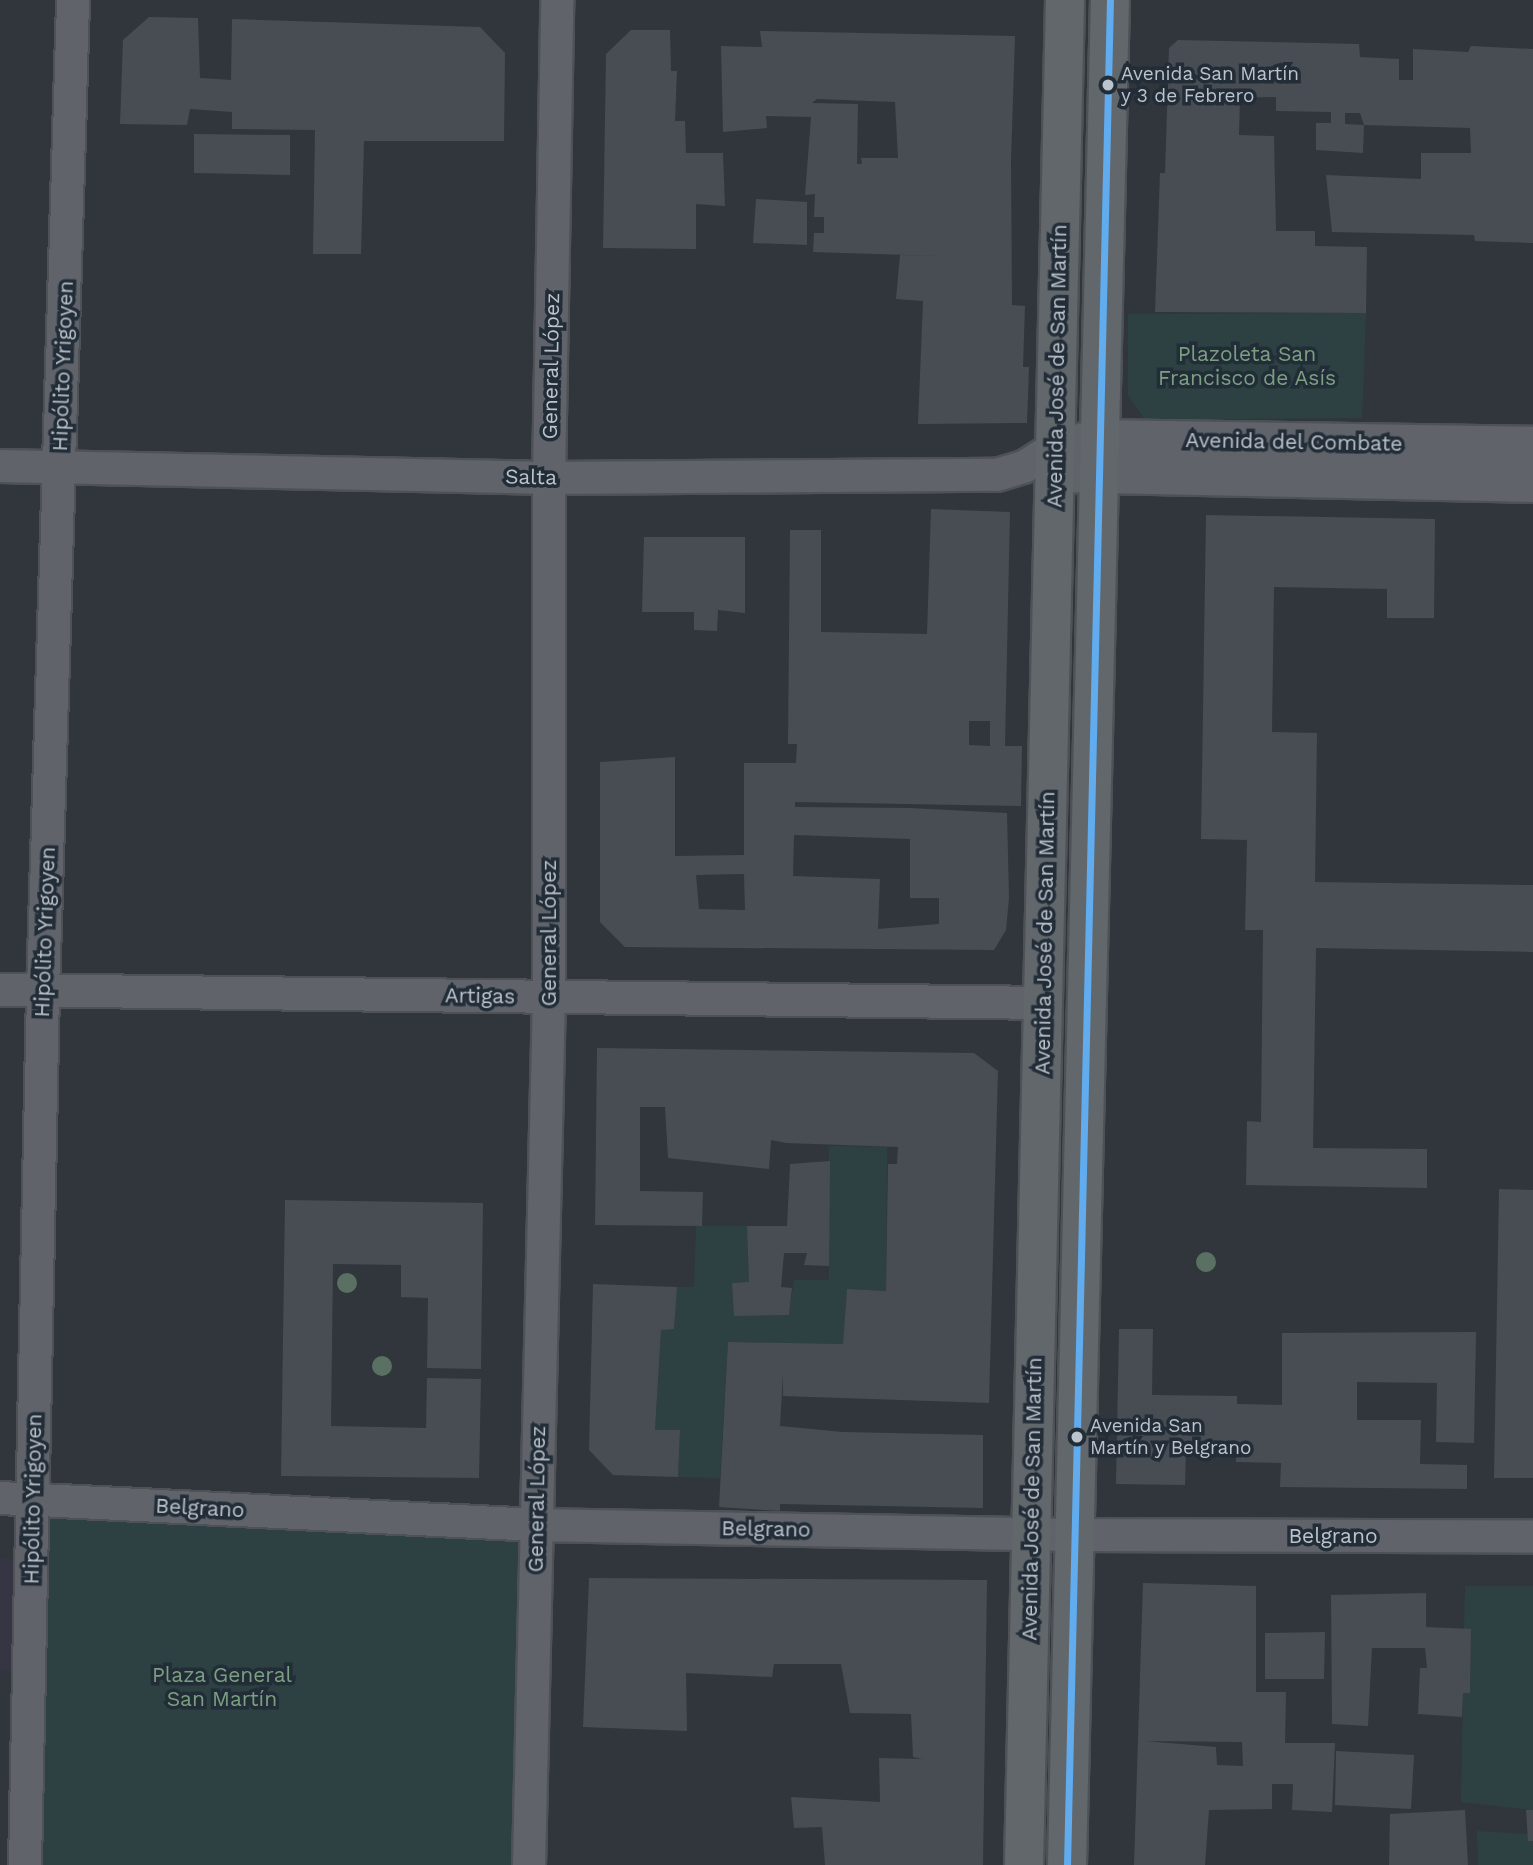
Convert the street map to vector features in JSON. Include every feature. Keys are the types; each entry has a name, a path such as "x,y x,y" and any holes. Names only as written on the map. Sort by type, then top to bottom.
{"main road":[{"name":"Avenida José de San Martín","path":"1024,1865 1065,0"},
{"name":"Avenida José de San Martín","path":"1066,1865 1110,0"}],"street":[{"name":"Hipólito Yrigoyen","path":"25,1865 43,990 73,0"},
{"name":"General López","path":"529,1865 549,997 549,478 556,0"},
{"name":"Avenida del Combate","path":"1055,461 1100,457 1533,446"},
{"name":"Avenida del Combate","path":"1100,457 1533,483"},
{"name":"Salta","path":"0,466 549,478 997,475 1055,461"},
{"name":"Artigas","path":"0,990 1043,1003"},
{"name":"Belgrano","path":"0,1498 537,1525 1074,1535 1533,1536"}],"shaded area":[{"path":"0,1559 15,1559 15,1673 0,1670"}],"green space":[{"name":"Plazoleta San Francisco de Asís","path":"1366,313 1362,418 1145,420 1128,395 1128,314"},
{"path":"829,1146 887,1147 886,1291 847,1289 843,1344 728,1342 720,1478 678,1477 680,1431 655,1430 661,1330 674,1328 677,1287 694,1287 696,1226 747,1226 749,1282 732,1283 734,1316 789,1315 794,1280 829,1280"},
{"name":"Plaza General San Martín","path":"34,1499 537,1525 529,1865 25,1865"},
{"path":"1465,1586 1533,1586 1533,1810 1461,1802 1463,1693 1470,1692 1471,1629 1464,1629"},
{"path":"1477,1831 1528,1834 1533,1841 1533,1865 1478,1865"}],"building":[{"path":"149,17 198,18 200,78 231,80 232,19 480,27 505,53 504,141 364,141 361,254 313,254 315,130 232,129 232,112 190,109 187,125 120,124 123,40"},
{"path":"631,30 670,30 671,71 677,71 675,121 685,121 686,153 723,153 725,206 696,204 696,249 603,248 606,54"},
{"path":"760,31 1015,36 1011,160 1012,305 1025,306 1023,367 1029,367 1027,423 918,424 923,301 896,299 900,255 942,256 813,252 814,233 824,233 824,217 814,217 815,194 805,195 811,117 766,116 767,128 723,132 721,46 762,47","holes":["817,99 895,102 898,158 861,158 862,164 857,164 858,104 812,103"]},
{"path":"1178,40 1359,44 1360,57 1399,59 1399,80 1413,80 1413,49 1468,52 1471,46 1533,49 1533,243 1475,241 1474,235 1332,232 1326,175 1421,179 1421,153 1471,153 1470,128 1364,125 1363,153 1316,150 1316,123 1331,123 1331,112 1276,111 1276,97 1240,98 1239,135 1274,136 1276,231 1315,231 1315,246 1367,247 1366,313 1155,312 1160,173 1165,173 1169,48","holes":["1345,113 1360,113 1364,125 1345,124"]},
{"path":"194,134 290,135 290,175 194,173"},
{"path":"756,199 807,202 807,245 753,243"},
{"path":"931,509 1010,512 1005,746 1022,746 1021,806 795,802 795,807 910,808 1007,813 1009,898 1006,930 994,950 625,947 600,922 600,762 675,757 675,856 744,855 744,763 796,763 797,744 788,744 790,530 821,530 821,632 927,634","holes":["969,721 990,721 990,746 969,745","794,835 910,839 910,898 939,898 939,924 878,929 880,879 793,876","744,874 745,910 699,909 696,875"]},
{"path":"1206,515 1435,519 1434,618 1387,618 1387,589 1274,587 1272,732 1317,733 1315,882 1533,885 1533,952 1316,948 1313,1148 1427,1149 1427,1188 1246,1185 1247,1121 1261,1122 1263,930 1245,930 1247,840 1201,839"},
{"path":"644,537 745,537 745,613 718,610 717,631 694,630 694,612 642,612"},
{"path":"597,1048 974,1053 998,1071 989,1403 783,1396 783,1374 780,1426 843,1432 983,1435 983,1508 780,1504 780,1511 719,1507 728,1342 843,1344 847,1289 886,1291 888,1164 897,1164 898,1147 786,1143 771,1140 769,1169 668,1158 665,1107 640,1107 640,1191 703,1192 702,1226 595,1225"},
{"path":"830,1161 829,1266 804,1265 807,1253 784,1253 781,1287 792,1288 789,1315 734,1316 732,1283 749,1282 747,1226 787,1226 790,1164"},
{"path":"1499,1189 1533,1190 1533,1478 1494,1478"},
{"path":"285,1200 483,1203 481,1369 427,1368 428,1298 401,1297 401,1265 333,1264 331,1426 426,1428 427,1378 481,1379 479,1478 281,1476"},
{"path":"593,1284 677,1287 674,1329 661,1330 655,1430 680,1430 678,1477 613,1475 589,1450"},
{"path":"1119,1329 1153,1329 1152,1395 1237,1396 1237,1404 1282,1405 1282,1333 1476,1332 1474,1443 1436,1442 1437,1383 1357,1382 1357,1420 1421,1420 1420,1464 1467,1465 1467,1489 1280,1487 1281,1463 1236,1462 1236,1453 1186,1452 1185,1485 1116,1484"},
{"path":"589,1578 987,1580 983,1865 825,1865 822,1827 794,1828 791,1797 880,1802 879,1758 923,1759 913,1757 911,1714 850,1713 841,1664 774,1664 772,1677 686,1673 687,1731 583,1727"},
{"path":"1143,1583 1256,1586 1256,1692 1286,1692 1285,1743 1335,1743 1332,1812 1292,1810 1293,1784 1272,1784 1272,1809 1209,1810 1205,1865 1134,1865","holes":["1145,1741 1242,1742 1243,1766 1217,1765 1216,1747"]},
{"path":"1426,1593 1426,1627 1471,1629 1470,1693 1463,1693 1462,1717 1418,1714 1420,1668 1427,1668 1425,1648 1372,1648 1368,1726 1332,1724 1331,1595"},
{"path":"1325,1632 1324,1679 1265,1679 1265,1633"},
{"path":"1336,1751 1414,1755 1411,1809 1335,1805"},
{"path":"1465,1810 1468,1865 1389,1865 1390,1814"},
{"path":"1526,1810 1533,1810 1533,1841 1528,1841"}],"transit line":[{"path":"1067,1865 1110,0"}],"place":[{"name":"Avenida San Martín y 3 de Febrero","path":"1108,85"},
{"name":"Avenida San Martín y Belgrano","path":"1077,1437"}]}
